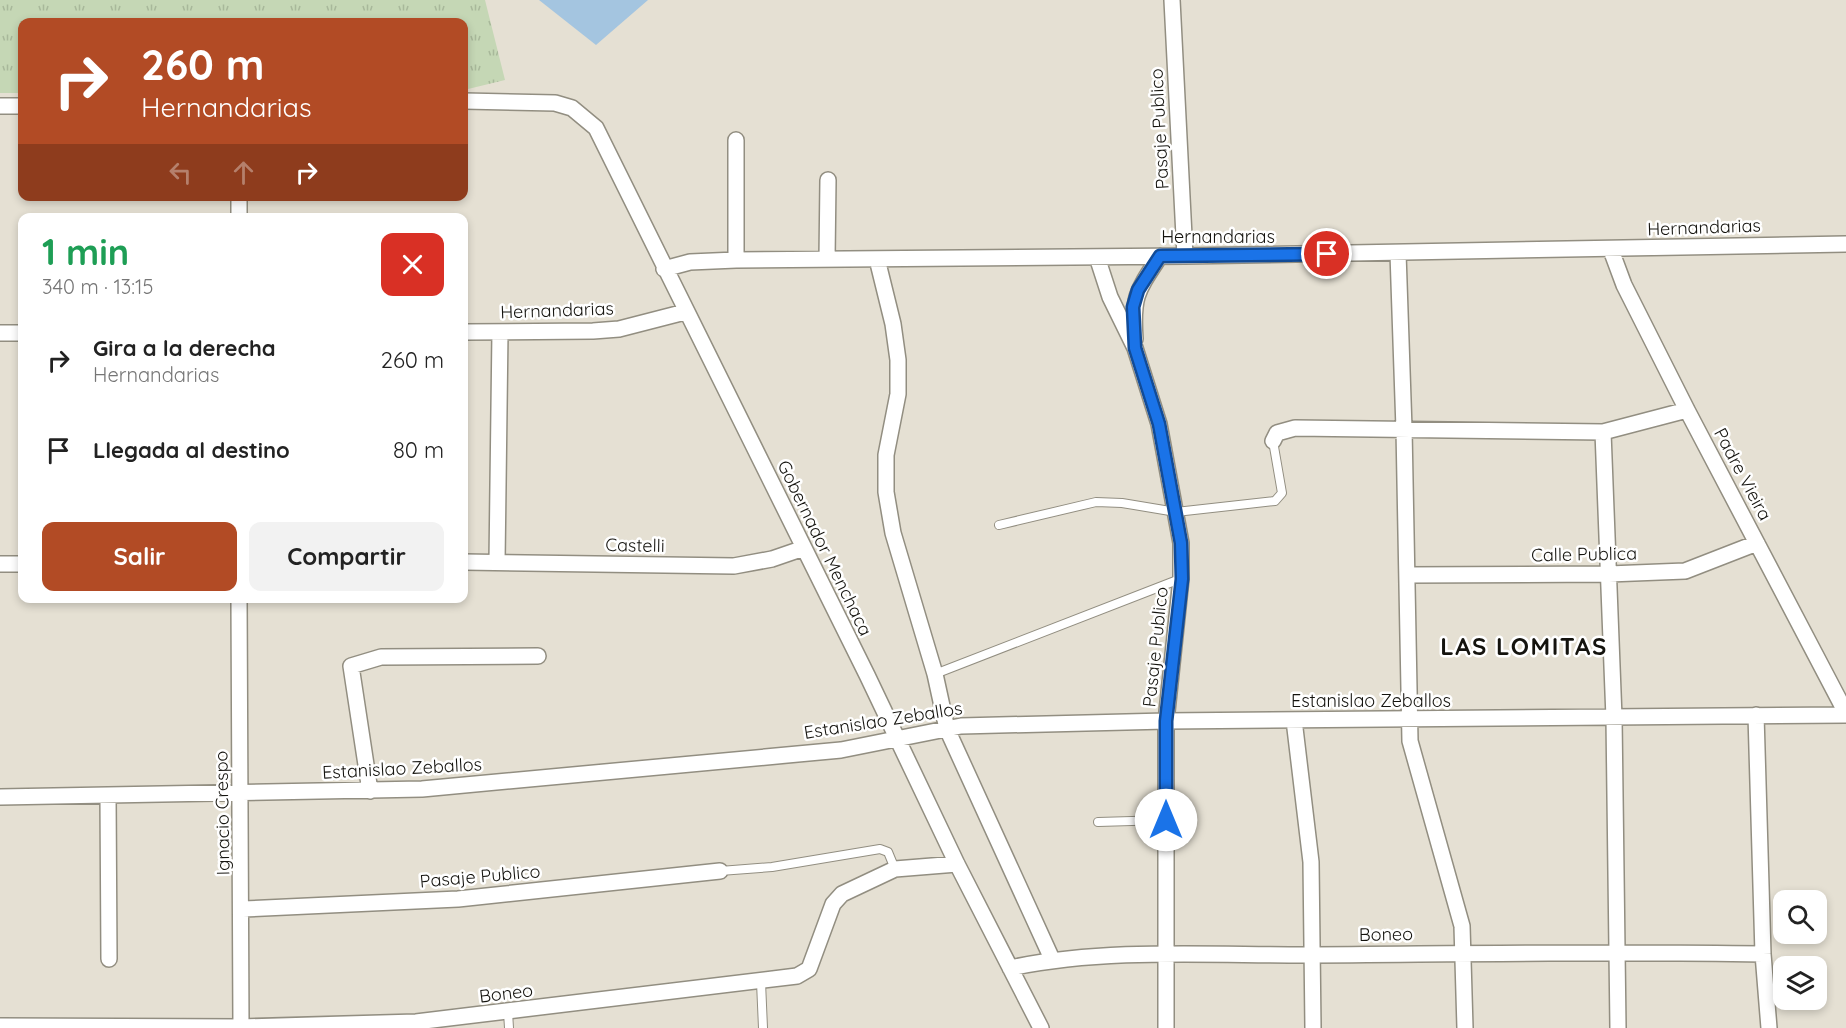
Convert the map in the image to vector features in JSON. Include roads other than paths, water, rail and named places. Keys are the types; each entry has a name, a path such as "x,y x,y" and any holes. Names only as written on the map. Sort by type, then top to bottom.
{"street":[{"name":"Pasaje Publico","path":"1172,0 1185,256"},
{"name":"Gobernador Menchaca","path":"468,101 541,100 572,108 596,128 685,312 804,548 895,739 1041,1028"},
{"path":"0,106 18,106"},
{"path":"736,140 736,260"},
{"path":"827,260 828,180"},
{"name":"Hernandarias","path":"664,269 690,262 736,260 1611,250 1846,244"},
{"name":"Padre Vieira","path":"1611,250 1624,285 1687,410 1846,714"},
{"path":"1398,253 1404,429 1408,720 1410,741 1457,902 1465,952 1465,1028"},
{"name":"Pasaje Publico","path":"1097,256 1110,297 1135,348 1159,424 1181,543 1182,579 1166,721 1166,1028"},
{"name":"Pasaje Publico","path":"1135,348 1133,307 1138,290 1160,256"},
{"path":"877,259 893,324 898,360 898,394 886,454 886,492 893,532 935,674 947,729 1052,959"},
{"name":"Hernandarias","path":"468,332 619,328 685,312"},
{"path":"497,562 500,332"},
{"path":"0,333 18,333"},
{"path":"1272,441 1277,433 1295,428 1603,432 1687,410"},
{"path":"1603,432 1614,718 1618,1028"},
{"name":"Calle Publica","path":"1407,575 1609,574 1685,571 1756,543"},
{"name":"Castelli","path":"468,562 734,566 772,559 804,548"},
{"path":"0,564 18,564"},
{"name":"Ignacio Crespo","path":"239,603 243,909 241,1027"},
{"path":"370,791 351,666 381,657 538,656"},
{"name":"Estanislao Zeballos","path":"0,797 422,789 829,751 863,747 961,726 1166,721 1846,714"},
{"path":"1756,715 1763,954 1769,1028"},
{"path":"1294,720 1311,862 1313,1028"},
{"path":"108,795 109,958"},
{"name":"Boneo","path":"0,1026 241,1027 509,1020 761,982 803,974 809,969 836,898 895,869 957,864"},
{"name":"Pasaje Publico","path":"243,909 458,899 720,871"},
{"name":"Boneo","path":"1010,968 1052,959 1166,956 1617,951 1763,954"}],"lane":[{"path":"999,525 1096,502 1122,503 1176,512 1275,501 1282,493 1272,441"},
{"path":"935,674 1182,579"},
{"path":"1098,822 1166,820"},
{"path":"720,871 772,867 880,849 888,852 895,869"},
{"path":"761,982 763,1028"}],"water":[{"path":"539,0 648,0 596,45"}],"district":[{"name":"LAS LOMITAS","path":"1524,646"}]}
